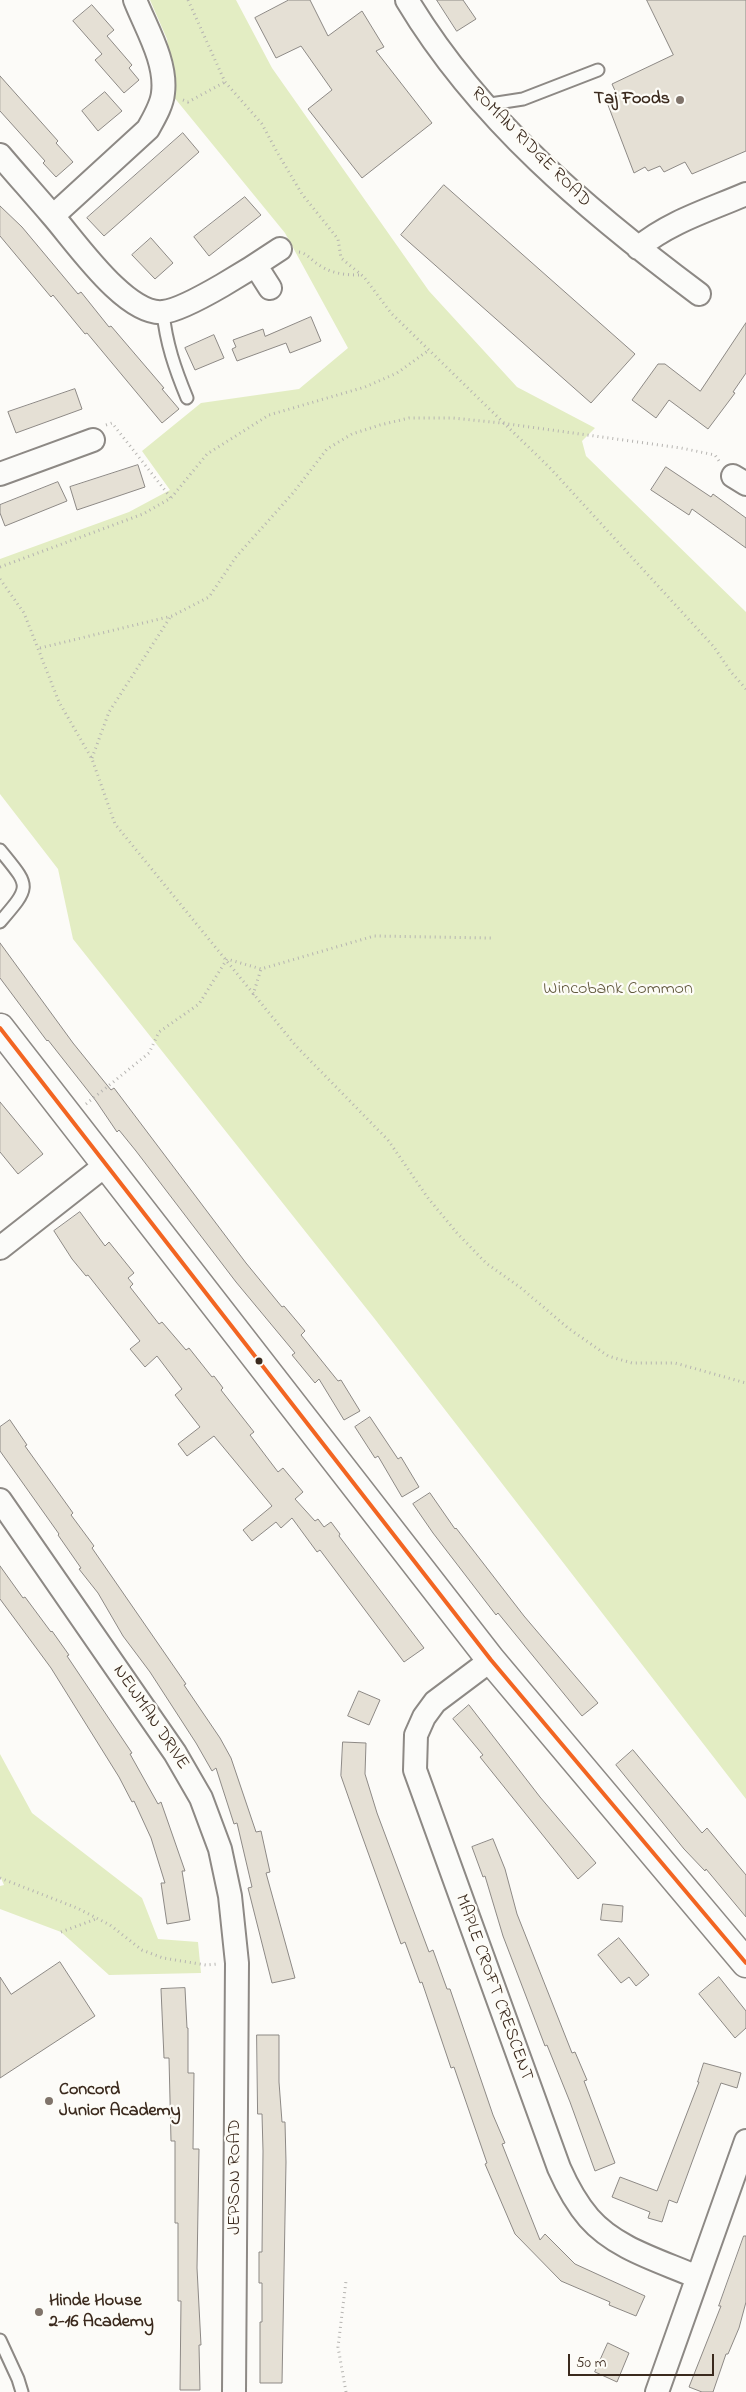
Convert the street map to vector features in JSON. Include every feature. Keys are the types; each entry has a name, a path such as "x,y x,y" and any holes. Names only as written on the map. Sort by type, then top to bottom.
{"street":[{"path":"53,216 148,129 157,112 163,94 163,79 159,60 135,0"},
{"name":"ROMAN RIDGE ROAD","path":"407,0 453,68 484,105 565,188 638,248 699,294"},
{"path":"0,155 106,279 138,306 150,312 163,312 186,304 256,266 280,249"},
{"path":"638,248 653,236 671,226 746,194"},
{"path":"256,266 270,288"},
{"path":"0,474 93,440"},
{"path":"0,1028 491,1660 746,1964"},
{"path":"0,1248 107,1164"},
{"name":"NEWMAN DRIVE","path":"0,1500 175,1753 201,1798 220,1849 230,1896 237,1963"},
{"name":"MAPLE CROFT CRESCENT","path":"491,1660 435,1702 424,1717 416,1735 414,1750 415,1770 426,1805 556,2159 573,2197 589,2219 608,2235 628,2247 697,2277"},
{"name":"JEPSON ROAD","path":"234,2392 237,1963"},
{"path":"657,2392 746,2141"}],"lane":[{"path":"484,105 523,99 598,70"},
{"path":"163,312 165,335 186,398"},
{"path":"0,850 24,879 25,889 20,899 0,922"},
{"path":"0,2340 22,2392"}],"path":[{"path":"188,0 224,82 262,124 276,152 302,194 338,239 341,258 362,275 391,313 501,423 551,469 714,647 731,672 746,689"},
{"path":"163,94 188,102 224,82"},
{"path":"280,249 303,252 321,266 340,275 362,275"},
{"path":"0,567 142,514 172,498 207,454 269,415 365,388 397,373 429,350"},
{"path":"39,648 172,616 209,597 236,556 293,493 327,449 352,434 409,418 453,418 501,423 681,448 715,456 740,480"},
{"path":"93,440 94,428 112,423 172,498"},
{"path":"0,579 24,613 59,702 92,759 115,824 296,1046 388,1140 428,1198 457,1234 486,1263 522,1288 568,1328 608,1356 632,1363 675,1363 746,1383"},
{"path":"92,759 109,712 172,616"},
{"path":"227,959 261,969 374,936 491,938"},
{"path":"70,1118 148,1053 159,1032 199,1004 227,959"},
{"path":"253,995 261,969"},
{"path":"0,1878 77,1908 110,1924 142,1950 164,1958 206,1965 237,1963"},
{"path":"61,1932 97,1919"},
{"path":"346,2281 338,2347 346,2392"}],"green space":[{"name":"Wincobank Common","path":"150,0 236,0 272,68 429,291 517,387 595,428 582,441 586,456 746,612 746,1799 374,1318 73,939 58,869 0,794 0,559 129,512 170,490 142,451 201,403 299,389 348,348 285,233 173,96 167,39"},
{"path":"0,1754 32,1813 142,1898 158,1939 198,1942 201,1973 109,1975 61,1932 0,1909 0,1886 4,1885 0,1876"}],"building":[{"path":"289,0 310,0 328,36 362,11 384,47 376,51 432,123 362,178 308,109 332,90 301,46 276,58 255,18"},
{"path":"437,0 463,0 476,19 457,31"},
{"name":"Taj Foods","path":"647,0 746,0 746,151 692,174 685,162 664,172 660,166 648,171 645,167 634,173 608,105 615,103 613,98 617,95 612,84 673,55"},
{"path":"92,5 114,30 107,36 132,65 129,68 139,80 124,93 95,60 102,54 73,21"},
{"path":"0,76 58,141 56,143 73,162 56,177 43,163 45,161 0,111"},
{"path":"105,92 122,111 98,131 82,111"},
{"path":"183,133 199,152 104,236 87,218"},
{"path":"444,185 635,354 591,403 401,235"},
{"path":"245,197 261,215 209,256 194,237"},
{"path":"0,206 22,227 78,294 81,292 109,327 111,326 164,388 162,389 179,409 162,423 87,333 85,334 53,295 51,297 0,236"},
{"path":"151,238 173,263 155,279 132,255"},
{"path":"311,317 321,341 290,353 286,343 237,361 232,349 236,347 233,340 263,329 265,336"},
{"path":"746,323 746,373 733,392 735,393 708,429 669,400 656,418 632,400 658,364 665,364 700,391"},
{"path":"214,335 224,358 195,370 185,348"},
{"path":"75,389 82,409 16,433 8,412"},
{"path":"138,465 145,487 77,510 70,487"},
{"path":"666,467 711,497 713,494 746,518 746,548 692,509 689,515 651,490"},
{"path":"58,482 67,501 5,526 0,513 0,505"},
{"path":"0,943 73,1043 111,1090 114,1088 246,1263 282,1307 284,1306 305,1331 301,1335 338,1381 341,1380 360,1411 344,1420 319,1379 315,1383 292,1355 295,1353 236,1282 136,1151 119,1130 117,1132 96,1101 47,1041 0,978"},
{"path":"0,1102 43,1154 18,1174 0,1152"},
{"path":"80,1212 105,1246 109,1242 134,1273 128,1278 133,1284 130,1287 159,1324 162,1322 186,1350 189,1348 212,1377 214,1376 223,1388 221,1390 254,1432 250,1435 278,1472 283,1468 303,1492 295,1499 315,1521 318,1519 324,1527 331,1522 340,1534 339,1536 424,1648 404,1662 320,1550 317,1552 292,1518 281,1528 276,1522 252,1541 243,1530 272,1506 214,1436 187,1456 178,1444 200,1427 175,1395 182,1389 157,1356 145,1367 130,1349 140,1341 88,1275 86,1276 72,1259 54,1231"},
{"path":"370,1417 398,1459 401,1457 419,1487 402,1497 378,1456 375,1458 355,1427"},
{"path":"10,1420 27,1445 25,1446 73,1513 71,1515 94,1546 92,1548 186,1684 184,1685 220,1738 231,1758 256,1832 261,1831 270,1872 266,1873 295,1978 272,1983 248,1888 252,1887 237,1823 234,1824 216,1768 212,1771 150,1672 123,1636 98,1593 79,1569 81,1568 59,1534 0,1451 0,1427"},
{"path":"430,1493 455,1529 524,1616 598,1703 582,1716 498,1613 496,1615 413,1504"},
{"path":"0,1566 69,1655 67,1656 132,1753 130,1754 158,1804 161,1802 185,1871 182,1871 190,1920 167,1924 161,1883 165,1883 151,1838 134,1801 132,1802 119,1777 51,1668 0,1599"},
{"path":"359,1691 380,1700 369,1725 348,1716"},
{"path":"469,1705 540,1797 596,1863 578,1879 480,1757 483,1755 453,1719"},
{"path":"343,1742 366,1743 365,1774 377,1813 429,1952 433,1950 447,1989 450,1989 493,2115 505,2143 502,2144 540,2240 545,2234 575,2264 645,2296 636,2316 609,2305 610,2302 561,2281 515,2234 485,2164 487,2163 454,2067 451,2068 422,1982 420,1983 405,1942 401,1944 341,1776"},
{"path":"633,1750 702,1833 707,1828 746,1875 746,1917 706,1869 705,1871 684,1849 616,1765"},
{"path":"493,1839 505,1869 517,1914 572,2053 575,2052 587,2080 584,2081 615,2163 595,2171 570,2102 547,2045 545,2046 503,1936 485,1876 483,1877 472,1847"},
{"path":"603,1904 623,1906 622,1922 601,1920"},
{"path":"619,1938 649,1975 636,1986 629,1977 621,1983 598,1955"},
{"path":"60,1962 95,2016 0,2078 0,1977 11,1994"},
{"path":"719,1977 746,2011 746,2028 735,2038 699,1994"},
{"path":"185,1988 188,2028 188,2073 194,2073 193,2149 199,2149 197,2268 201,2345 199,2345 200,2390 180,2390 181,2301 178,2301 178,2223 175,2223 175,2141 171,2141 169,2058 164,2058 161,1989"},
{"path":"257,2035 279,2035 279,2082 282,2122 285,2122 286,2162 282,2383 260,2383 262,2283 259,2283 259,2252 262,2252 263,2151 262,2114 258,2114"},
{"path":"704,2063 741,2073 737,2088 721,2083 677,2203 669,2200 662,2222 648,2218 650,2212 612,2197 620,2177 657,2191 699,2082"},
{"path":"744,2236 746,2236 746,2302 739,2328 728,2354 726,2354 713,2392 702,2392 689,2387 721,2306 719,2306"},
{"path":"608,2343 629,2353 617,2382 595,2372"}],"transit line":[{"path":"0,1028 491,1660 746,1963"}],"place":[{"name":"Taj Foods","path":"680,100"},
{"name":"Concord Junior Academy","path":"49,2101"},
{"name":"Hinde House 2-16 Academy","path":"39,2312"}]}
